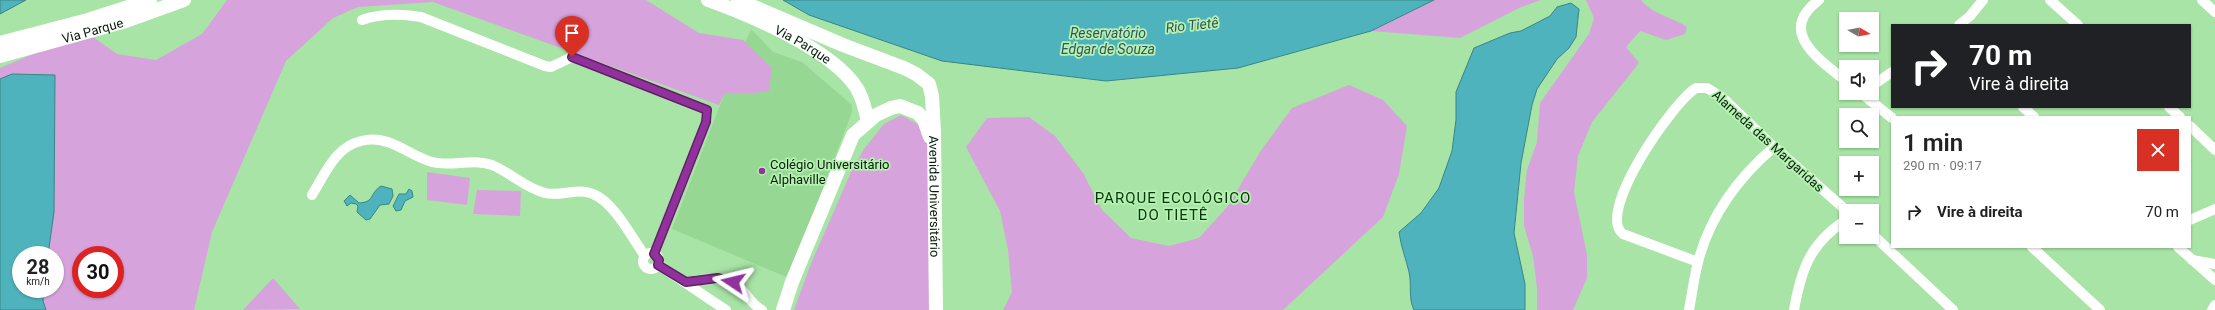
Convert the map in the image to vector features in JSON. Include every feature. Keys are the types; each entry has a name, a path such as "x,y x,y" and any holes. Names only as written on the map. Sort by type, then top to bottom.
{"main road":[{"name":"Via Parque","path":"0,43 88,20 150,0"},
{"name":"Via Parque","path":"0,56 120,24 184,0"},
{"name":"Via Parque","path":"708,0 732,9 789,35 808,45 839,68 856,86 863,101 868,121"},
{"name":"Via Parque","path":"738,0 843,45 904,68 916,74 929,84"},
{"name":"Avenida Universitário","path":"929,84 932,96 936,310"},
{"path":"783,310 792,282 853,135 876,114 900,106 918,113 924,120 933,145"}],"street":[{"path":"1819,0 1808,9 1804,16 1801,34 1804,43 1815,55 1839,75"},
{"path":"1960,24 1970,16 1983,0"},
{"path":"2050,0 2077,24"},
{"path":"2202,0 2215,12"},
{"path":"312,195 338,154 350,144 369,140 387,142 407,149 420,158 434,163 476,162 492,166 546,194 570,192 593,193 613,209 650,255 659,260 658,265 654,269 647,269 643,265 650,255 706,122 707,110 572,57 551,67 545,66 421,17 401,14 370,17 362,20"},
{"path":"1879,81 1891,73"},
{"name":"Alameda das Margaridas","path":"1698,262 1623,234 1616,226 1618,210 1626,186 1658,132 1676,107 1696,88 1707,88 1723,98 1774,147 1839,204"},
{"path":"1870,100 1891,117"},
{"path":"2024,108 2033,116"},
{"path":"2170,108 2179,116"},
{"path":"2191,127 2215,150"},
{"path":"1689,310 1698,262 1704,244 1725,202 1758,161 1774,147"},
{"path":"2191,220 2215,209"},
{"path":"1794,310 1802,271 1810,255 1832,229 1839,224"},
{"path":"1879,241 1953,310"},
{"path":"2033,248 2100,310"},
{"path":"2179,248 2215,280"},
{"path":"2192,260 2215,264"},
{"path":"658,265 686,282 698,294 726,310"},
{"path":"686,282 718,278 733,282 744,292 753,305 762,310"},
{"path":"2212,310 2215,305"}],"shaded area":[{"path":"227,0 646,0 699,33 743,40 772,68 769,91 746,94 725,93 719,105 433,2 358,7 333,18 286,61 212,232 194,310 0,310 0,68 36,53 93,37 117,54 156,60 202,34"},
{"path":"1434,0 1541,0 1521,7 1460,38 1371,31"},
{"path":"1586,0 1641,0 1656,12 1687,27 1685,34 1666,40 1640,31 1626,47 1639,63 1592,122 1578,156 1574,192 1587,255 1587,278 1573,310 1537,310 1537,288 1533,256 1524,226 1524,199 1527,170 1537,142 1540,103 1589,34 1594,18"},
{"name":"Colégio Universitário Alphaville","path":"751,29 773,52 802,62 852,105 852,112 789,278 672,229"},
{"path":"1349,85 1383,100 1407,126 1399,174 1383,217 1283,310 1003,310 1012,292 1008,250 1000,211 966,147 987,118 1029,117 1055,136 1083,173 1102,210 1131,238 1169,246 1199,238 1228,206 1260,152 1292,108"},
{"path":"901,115 921,126 928,147 929,310 794,310 810,266 851,172 864,149 884,124"},
{"path":"427,172 470,178 467,205 427,200"},
{"path":"477,190 521,191 520,216 473,214"},
{"path":"273,278 300,309 243,310"}],"water":[{"path":"0,0 26,0 0,14"},
{"name":"Reservatório Edgar de Souza","path":"783,0 1434,0 1371,31 1238,68 1106,81 942,61 809,15"},
{"path":"1571,3 1579,9 1576,37 1569,48 1557,59 1537,89 1532,105 1521,163 1514,233 1525,284 1525,310 1414,310 1411,301 1409,272 1399,232 1421,213 1439,188 1452,151 1456,120 1456,92 1474,48 1510,33 1521,31 1550,16 1557,7"},
{"path":"12,74 55,75 54,212 49,246 12,246 12,298 43,298 46,310 0,310 0,79"},
{"path":"381,186 392,189 393,196 389,204 380,205 370,219 366,220 357,212 358,206 356,204 351,203 347,206 344,201 350,195 359,203 368,201"},
{"path":"409,189 412,191 413,197 405,201 401,210 396,211 393,206 399,194 406,194"}],"place":[{"name":"Colégio Universitário Alphaville","path":"762,171"}],"district":[{"name":"PARQUE ECOLÓGICO DO TIETÊ","path":"1173,206"}],"route":[{"path":"572,57 707,110 708,115 706,122 681,189 654,254 659,260 658,265 686,282 718,278 733,282"}],"water label":[{"name":"Rio Tietê","path":"1192,25"}]}
